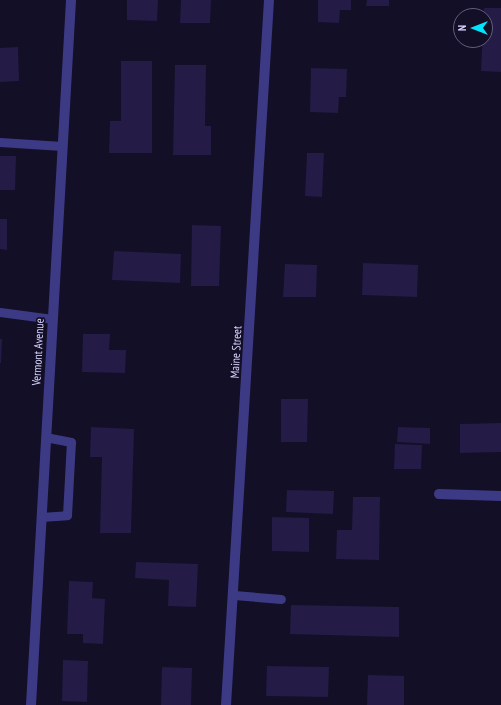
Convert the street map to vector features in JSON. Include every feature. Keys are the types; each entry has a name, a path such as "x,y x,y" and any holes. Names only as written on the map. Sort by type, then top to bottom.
{"street":[{"name":"Vermont Avenue","path":"31,705 71,0"},
{"name":"Maine Street","path":"226,705 234,595 269,0"},
{"path":"439,494 501,496"}],"lane":[{"path":"0,142 62,146"},
{"path":"0,312 53,319"},
{"path":"41,517 68,515 71,442 46,437"},
{"path":"234,595 281,598"}],"building":[{"path":"127,0 158,0 157,21 127,20"},
{"path":"181,0 211,0 210,23 180,23"},
{"path":"318,0 351,0 351,10 340,10 339,23 318,22"},
{"path":"367,0 389,0 389,6 366,6"},
{"path":"493,8 501,8 501,72 481,71 482,48 493,48"},
{"path":"18,47 19,81 0,82 0,48"},
{"path":"121,61 152,61 152,153 109,153 110,121 121,121"},
{"path":"175,65 206,65 205,126 211,126 211,155 173,155"},
{"path":"311,68 347,69 346,97 339,97 338,113 310,112"},
{"path":"307,153 324,153 322,197 305,196"},
{"path":"0,156 16,156 15,190 0,190"},
{"path":"0,219 7,219 7,250 0,249"},
{"path":"192,225 221,226 219,286 191,286"},
{"path":"114,251 181,254 180,283 112,280"},
{"path":"363,263 418,265 417,297 362,295"},
{"path":"285,264 317,265 316,297 283,297"},
{"path":"83,334 110,334 109,350 126,350 125,373 82,372"},
{"path":"0,339 2,339 1,363 0,363"},
{"path":"281,399 308,399 307,442 281,442"},
{"path":"501,423 501,452 460,453 460,424"},
{"path":"91,427 134,429 131,533 100,533 102,457 90,457"},
{"path":"398,427 430,428 430,444 397,442"},
{"path":"395,444 422,445 421,469 394,469"},
{"path":"287,490 334,491 333,514 286,512"},
{"path":"353,497 380,497 379,560 336,559 337,530 352,530"},
{"path":"272,517 309,518 309,552 272,551"},
{"path":"136,562 198,564 196,607 168,606 169,580 135,578"},
{"path":"69,581 93,582 92,598 105,599 103,644 83,643 83,634 67,634"},
{"path":"291,605 399,607 399,637 290,634"},
{"path":"63,660 88,661 87,702 62,701"},
{"path":"267,666 329,667 328,697 266,696"},
{"path":"162,667 192,668 191,705 161,705"},
{"path":"368,675 404,676 404,705 367,705"}]}
